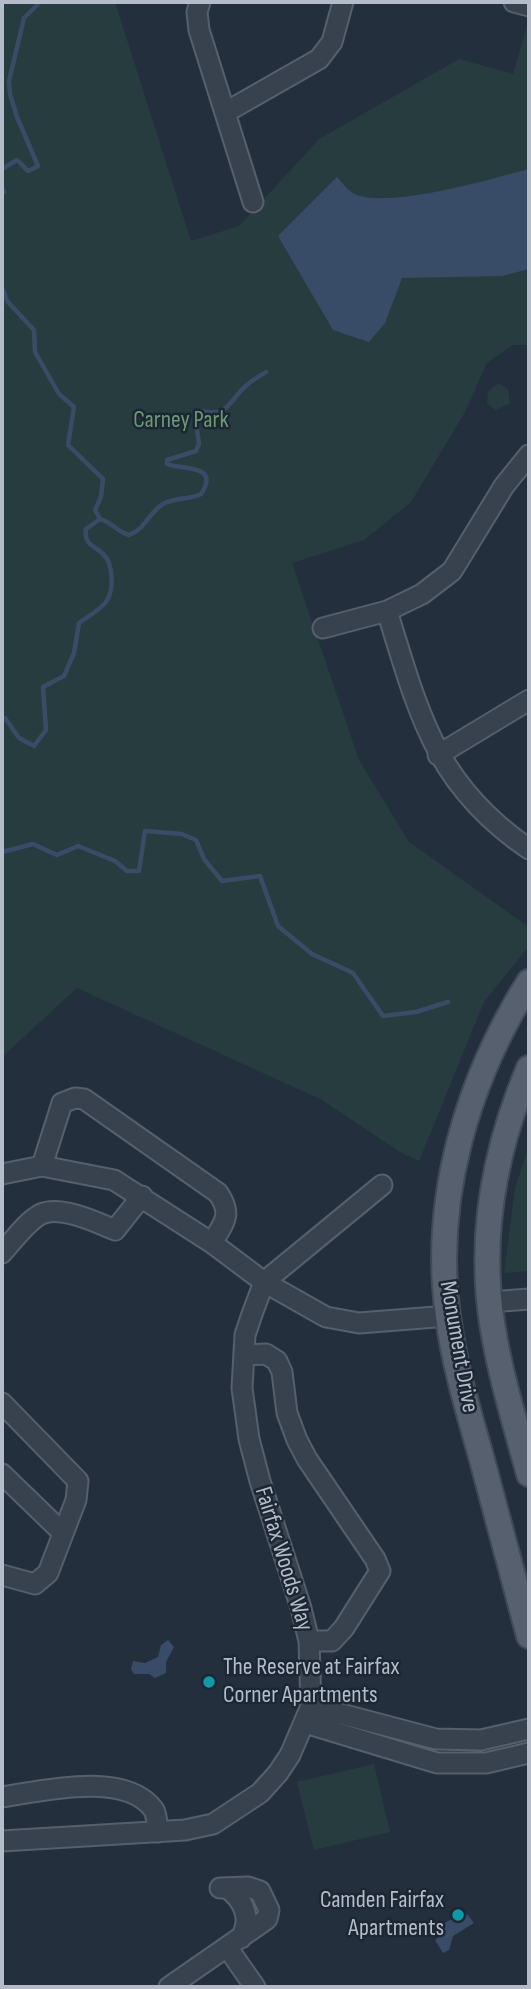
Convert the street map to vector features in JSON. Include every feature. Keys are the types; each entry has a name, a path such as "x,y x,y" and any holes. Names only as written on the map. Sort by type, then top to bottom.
{"main road":[{"name":"Monument Drive","path":"529,982 488,1058 456,1153 445,1227 444,1266 448,1316 465,1397 529,1636"},
{"name":"Monument Drive","path":"529,1068 504,1137 493,1189 488,1249 490,1302 498,1359 529,1474"}],"street":[{"path":"200,2 197,12 199,30 253,202"},
{"path":"226,113 319,59 332,43 343,2"},
{"path":"514,2 529,6"},
{"path":"323,628 387,611 422,594 452,571 504,486 529,455"},
{"path":"387,611 419,716 438,755 466,795 510,836 529,849"},
{"path":"438,755 529,701"},
{"path":"42,1166 62,1102 75,1098 84,1099 218,1193 227,1206 226,1217 212,1243"},
{"path":"2,1174 42,1166 114,1180 212,1243 264,1282 326,1317 359,1323 448,1316"},
{"path":"264,1282 382,1185"},
{"path":"2,1253 41,1214 51,1211 81,1217 115,1230 142,1196"},
{"name":"Fairfax Woods Way","path":"264,1282 245,1335 242,1388 249,1439 260,1481 309,1641 308,1715"},
{"path":"490,1302 529,1299"},
{"path":"244,1355 266,1354 277,1361 282,1372 288,1413 297,1440 375,1559 380,1571 344,1628 332,1641 309,1641"},
{"path":"2,1403 78,1481 76,1500 48,1573 35,1584 2,1574"},
{"path":"2,1474 63,1533"},
{"path":"308,1715 436,1739 481,1740 529,1729"},
{"path":"308,1715 437,1763 486,1763 529,1752"},
{"path":"2,1841 185,1830 213,1824 260,1793 278,1773 308,1715"},
{"path":"2,1797 59,1788 111,1787 141,1797 155,1812 158,1832"},
{"path":"169,1987 234,1942 246,1929 247,1915 240,1900 224,1888"},
{"path":"234,1942 255,1987"}],"green space":[{"name":"Carney Park","path":"2,2 115,2 191,241 239,226 319,139 459,59 513,74 529,19 529,345 513,345 487,363 465,412 411,502 364,540 292,563 359,760 409,842 529,927 529,946 484,1002 419,1161 400,1152 322,1100 77,988 2,1057"},
{"path":"498,383 508,389 510,403 496,410 487,404 488,392"},
{"path":"529,1145 529,1271 504,1273 515,1188"},
{"path":"374,1764 390,1832 314,1850 297,1782"}],"water":[{"path":"529,169 529,269 502,276 402,278 385,323 369,342 333,330 278,236 337,177 357,195 393,198 442,191"},
{"path":"168,1640 174,1647 166,1662 166,1673 155,1678 149,1674 134,1674 131,1669 133,1661 145,1663 158,1657 161,1645"},
{"path":"467,1914 474,1923 453,1936 449,1950 443,1953 435,1940 445,1932 445,1923 456,1916 459,1919"}],"waterway":[{"path":"2,169 17,160 28,171 38,166 17,117 9,81 24,18 40,2"},
{"path":"2,188 2,193"},
{"path":"2,287 7,301 34,330 35,352 59,394 74,407 68,445 103,479 101,497 95,510 100,519"},
{"path":"2,720 5,718 19,738 34,746 46,730 43,687 64,676 74,653 79,623 100,608 109,597 112,578 107,558 88,542 86,529 100,519 129,535 139,529 163,504 201,494 206,484 203,473 167,464 167,460 196,451 199,444 195,416 201,411 210,413 223,410 249,383 266,372"},
{"path":"2,852 33,844 57,855 78,846 115,861 127,871 139,871 145,831 182,834 196,840 204,859 222,881 260,876 278,926 312,954 353,973 383,1016 416,1012 448,1002"}],"place":[{"name":"The Reserve at Fairfax Corner Apartments","path":"209,1682"},
{"name":"Camden Fairfax Apartments","path":"458,1915"}]}
